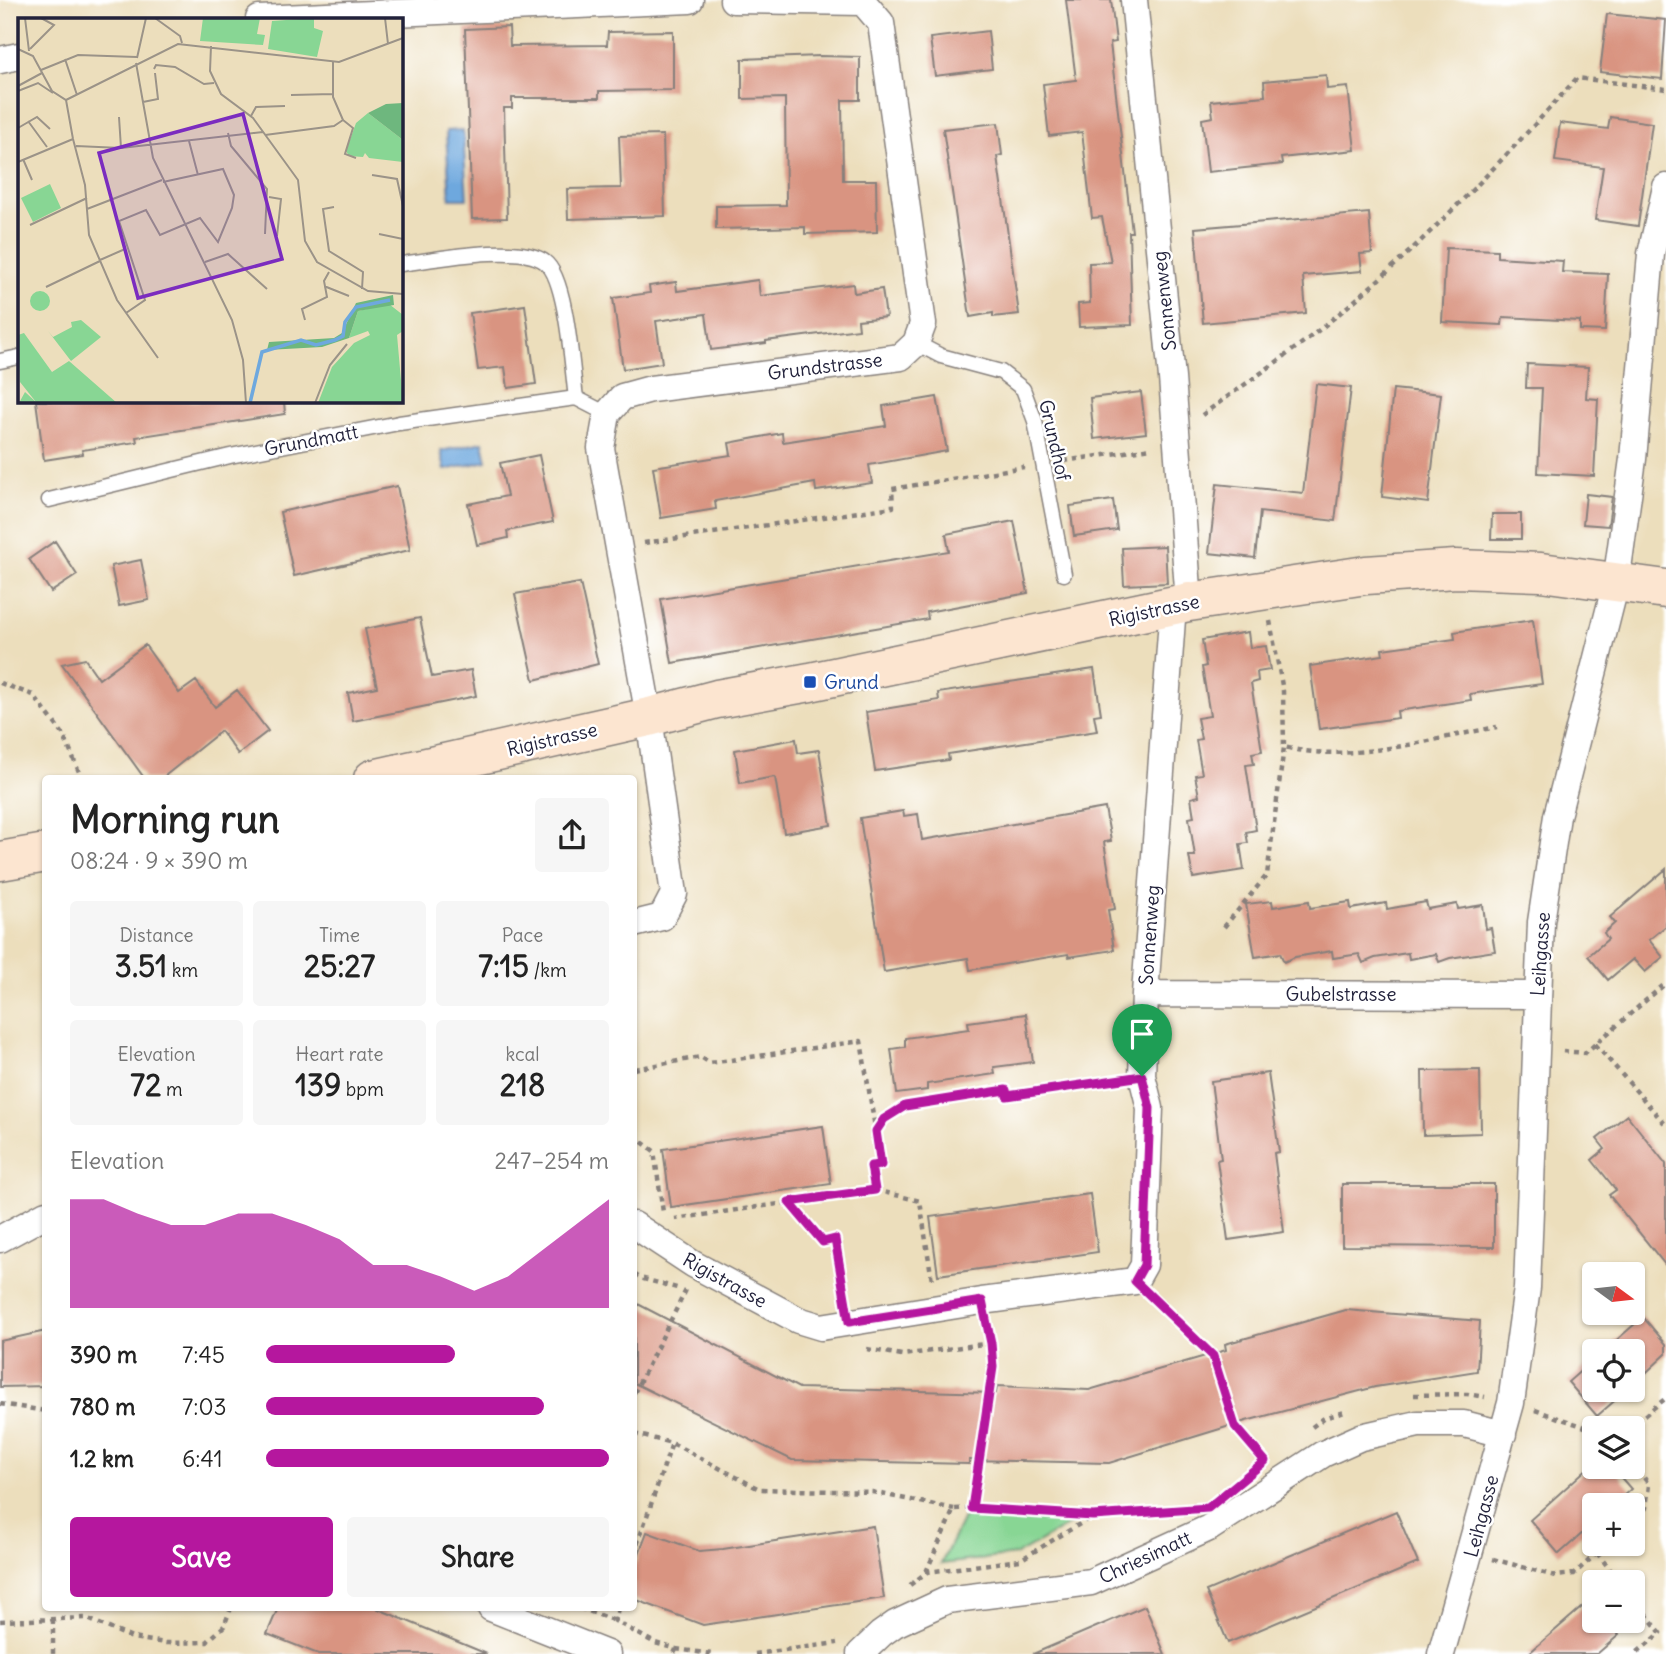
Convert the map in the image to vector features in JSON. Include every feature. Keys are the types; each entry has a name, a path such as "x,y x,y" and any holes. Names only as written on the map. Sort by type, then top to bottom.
{"street":[{"path":"277,18 558,2 690,0"},
{"path":"733,0 863,2 881,23 923,324 916,343"},
{"name":"Sonnenweg","path":"1134,0 1176,435 1181,604 1145,993 1142,1076 1150,1108 1144,1265 1135,1281"},
{"path":"0,60 18,56"},
{"name":"Leihgasse","path":"1441,1654 1511,1403 1527,1288 1541,922 1557,816 1616,583 1666,187"},
{"name":"Grundstrasse","path":"607,414 622,397 650,389 901,357 916,343"},
{"path":"607,414 601,448 649,717 674,894 662,917 637,923"},
{"name":"Rigistrasse","path":"391,775 649,717 717,699 1181,604 1267,589 1366,575 1456,569 1541,572 1666,589"},
{"path":"0,862 42,853"},
{"name":"Gubelstrasse","path":"1145,993 1538,995"},
{"path":"0,1239 42,1216"},
{"name":"Rigistrasse","path":"637,1226 693,1264 798,1320 821,1327 849,1322"},
{"path":"849,1322 1135,1281"},
{"name":"Chriesimatt","path":"854,1645 947,1600 1091,1582 1209,1528 1324,1454 1361,1437 1418,1424 1464,1424 1503,1434"},
{"path":"499,1611 607,1654"}],"lane":[{"path":"402,264 478,254 519,252 546,262 557,281 565,310 576,398 607,414"},
{"name":"Grundhof","path":"916,343 941,356 1001,372 1023,388 1035,421 1064,574"},
{"path":"0,361 18,357"},
{"name":"Grundmatt","path":"49,500 230,456 386,426 576,398"}],"path":[{"path":"619,546 893,507 892,489 1043,464 1176,435 1313,335 1390,269 1480,183 1577,78 1666,89"},
{"path":"1224,927 1268,875 1284,747 1283,691 1267,589"},
{"path":"0,684 33,695 63,734 80,775"},
{"path":"1284,747 1304,752 1357,753 1497,727"},
{"path":"1535,1048 1585,1053 1666,983"},
{"path":"637,1068 701,1056 710,1063 861,1041 881,1165 871,1166 875,1190"},
{"path":"1595,1044 1666,1125"},
{"path":"876,1131 884,1119 905,1106 1006,1090 1007,1096 1142,1076"},
{"path":"637,1138 654,1151 664,1220 875,1190 920,1201 933,1288"},
{"path":"789,1202 823,1242 835,1239 849,1322"},
{"path":"637,1386 685,1291 693,1264"},
{"path":"637,1276 685,1291"},
{"path":"1135,1281 1213,1356 1235,1426 1265,1461 1286,1480"},
{"path":"972,1508 993,1367 982,1301"},
{"path":"1406,1396 1467,1394 1511,1403 1582,1426"},
{"path":"1644,1416 1666,1398"},
{"path":"0,1404 42,1410"},
{"path":"1304,1432 1324,1418 1346,1412"},
{"path":"637,1435 672,1443 759,1489 872,1492 954,1509 1093,1516 1182,1510"},
{"path":"637,1545 672,1443"},
{"path":"1255,1469 1275,1454"},
{"path":"1645,1479 1649,1485 1645,1509"},
{"path":"913,1615 919,1588 954,1509"},
{"path":"907,1588 927,1572 1020,1560 1093,1516"},
{"path":"1471,1553 1555,1576 1574,1574 1594,1556"},
{"path":"1599,1556 1610,1570"},
{"path":"0,1621 86,1618 132,1638 166,1643 208,1642 224,1626 230,1611"},
{"path":"589,1611 615,1620 675,1651 712,1654"},
{"path":"615,1620 617,1611"},
{"path":"1635,1654 1661,1633 1645,1613"},
{"path":"53,1619 53,1654"},
{"path":"755,1654 837,1643 854,1645"}],"green space":[{"path":"964,1516 1076,1521 1016,1555 941,1564"}],"water":[{"path":"463,130 467,199 450,199 446,131"},
{"path":"483,442 487,461 445,470 441,451"}],"building":[{"path":"1066,0 1111,0 1116,42 1110,43 1132,232 1129,232 1132,325 1079,327 1078,304 1090,303 1089,263 1111,262 1102,217 1092,218 1082,132 1049,136 1043,84 1076,80"},
{"path":"1607,14 1666,20 1662,79 1600,72"},
{"path":"509,27 510,46 607,45 608,32 673,31 673,90 599,91 599,98 512,98 512,108 504,108 507,218 472,219 465,29"},
{"path":"988,31 992,69 935,76 930,38"},
{"path":"860,57 860,100 842,100 843,180 876,180 877,232 805,234 805,227 716,229 716,206 786,205 785,98 742,99 742,59"},
{"path":"1326,75 1327,89 1348,87 1355,150 1281,158 1282,164 1208,172 1202,119 1213,117 1211,101 1265,96 1264,81"},
{"path":"1610,117 1652,123 1638,226 1595,220 1603,167 1555,161 1560,123 1608,129"},
{"path":"998,123 1002,155 997,156 1019,314 993,317 993,313 970,317 943,129"},
{"path":"663,135 665,216 568,219 567,189 621,188 619,136"},
{"path":"1369,213 1372,253 1360,254 1362,271 1303,276 1306,313 1203,323 1195,228"},
{"path":"1446,248 1497,250 1497,257 1563,261 1562,272 1608,274 1605,331 1580,330 1580,321 1503,317 1502,325 1442,322"},
{"path":"758,280 760,296 853,284 854,293 882,289 886,317 858,320 859,329 711,350 706,314 656,321 662,363 623,369 613,298 650,293 649,286 676,282 677,291"},
{"path":"525,305 536,384 508,388 505,367 478,370 470,313"},
{"path":"1527,364 1588,367 1586,398 1598,399 1594,476 1538,473 1542,388 1526,388"},
{"path":"1316,384 1351,388 1335,521 1260,512 1255,558 1209,553 1217,484 1303,493"},
{"path":"1393,389 1441,394 1428,503 1382,497"},
{"path":"1141,392 1146,433 1094,439 1090,398"},
{"path":"937,397 947,451 869,465 872,483 816,491 815,483 715,501 716,509 661,518 653,467 731,455 729,443 782,433 783,442 886,426 883,406"},
{"path":"36,402 284,402 285,414 136,437 137,442 82,450 83,454 44,460"},
{"path":"539,455 553,522 507,531 508,538 477,545 468,504 507,496 500,463"},
{"path":"397,486 410,550 294,576 280,512"},
{"path":"1586,494 1612,497 1608,526 1583,524"},
{"path":"1113,500 1117,530 1074,536 1070,506"},
{"path":"1492,514 1521,514 1521,539 1491,539"},
{"path":"1014,521 1028,593 927,612 928,619 672,663 661,599 949,551 946,534"},
{"path":"55,541 77,575 51,592 29,559"},
{"path":"1165,546 1167,583 1124,585 1122,548"},
{"path":"141,560 149,600 119,606 111,566"},
{"path":"580,583 598,664 534,680 515,594"},
{"path":"420,618 432,677 471,670 476,696 353,721 348,693 377,687 365,629"},
{"path":"1533,620 1542,684 1470,694 1471,700 1397,711 1398,718 1319,729 1310,666 1383,655 1382,649 1455,639 1454,632"},
{"path":"1248,632 1250,648 1266,646 1270,670 1257,672 1258,681 1251,683 1262,751 1252,753 1254,764 1246,765 1256,830 1246,832 1248,843 1240,844 1244,870 1193,878 1189,856 1195,856 1189,818 1194,817 1191,798 1199,796 1195,775 1202,774 1196,740 1201,739 1197,718 1210,716 1202,667 1206,666 1202,640"},
{"path":"145,645 179,693 196,681 215,707 237,690 268,731 238,754 221,731 166,775 142,775 62,664 85,659 99,679"},
{"path":"1094,669 1101,714 1094,715 1097,731 948,754 949,760 875,771 866,712 939,700 938,693"},
{"path":"796,739 798,753 819,750 831,825 784,833 775,777 740,783 735,750"},
{"path":"1105,808 1111,841 1104,842 1115,909 1108,910 1114,950 1069,957 1068,954 970,970 968,958 884,972 860,818 903,811 904,816 918,814 922,840"},
{"path":"1666,869 1666,926 1649,940 1663,957 1645,972 1633,959 1608,980 1588,956 1608,939 1604,933 1615,923 1610,917"},
{"path":"1272,901 1273,907 1309,901 1310,908 1350,902 1351,909 1386,903 1387,909 1426,902 1428,909 1457,904 1458,909 1483,905 1486,929 1491,928 1495,951 1439,962 1436,954 1409,959 1408,953 1375,958 1363,963 1359,954 1333,958 1332,951 1295,957 1284,962 1280,953 1255,957 1246,904"},
{"path":"1026,1014 1033,1062 994,1067 995,1074 927,1084 927,1090 897,1094 891,1049 905,1047 905,1038 969,1029 968,1022"},
{"path":"1480,1070 1481,1133 1423,1135 1422,1071"},
{"path":"1268,1073 1279,1152 1274,1153 1284,1232 1228,1240 1217,1160 1221,1159 1211,1081"},
{"path":"1627,1115 1666,1164 1666,1266 1609,1195 1616,1190 1592,1160 1605,1149 1597,1139"},
{"path":"823,1126 831,1184 671,1207 663,1149"},
{"path":"1342,1184 1494,1184 1494,1247 1342,1246"},
{"path":"1090,1194 1098,1252 938,1275 930,1217"},
{"path":"637,1304 799,1388 996,1393 997,1386 1089,1390 1226,1350 1225,1344 1346,1310 1480,1321 1477,1371 1375,1387 1246,1421 1109,1463 969,1460 969,1464 792,1460 637,1384"},
{"path":"1645,1319 1666,1344 1666,1354 1645,1374 1645,1339 1618,1339 1634,1325 1645,1325"},
{"path":"42,1332 42,1386 0,1387 0,1341"},
{"path":"1582,1370 1582,1398 1568,1382"},
{"path":"1585,1402 1613,1402 1597,1416"},
{"path":"1582,1473 1582,1479 1622,1479 1631,1489 1626,1493 1582,1493 1582,1534 1559,1554 1530,1520"},
{"path":"1396,1511 1418,1563 1228,1643 1206,1591"},
{"path":"873,1526 884,1598 703,1625 637,1600 637,1559 647,1532 699,1551"},
{"path":"1145,1606 1165,1654 1033,1654"},
{"path":"1582,1607 1582,1633 1619,1635 1597,1654 1528,1654"},
{"path":"277,1611 383,1611 487,1654 318,1654 267,1634"}],"place":[{"name":"Grund","path":"810,682"}],"route":[{"path":"1142,1076 1150,1108 1144,1265 1135,1281 1213,1356 1235,1426 1265,1461 1208,1508 1093,1516 972,1508 993,1367 982,1301 849,1322 835,1239 823,1242 789,1202 875,1190 871,1166 881,1165 876,1131 884,1119 905,1106 1006,1090 1007,1096 1142,1076"}]}
